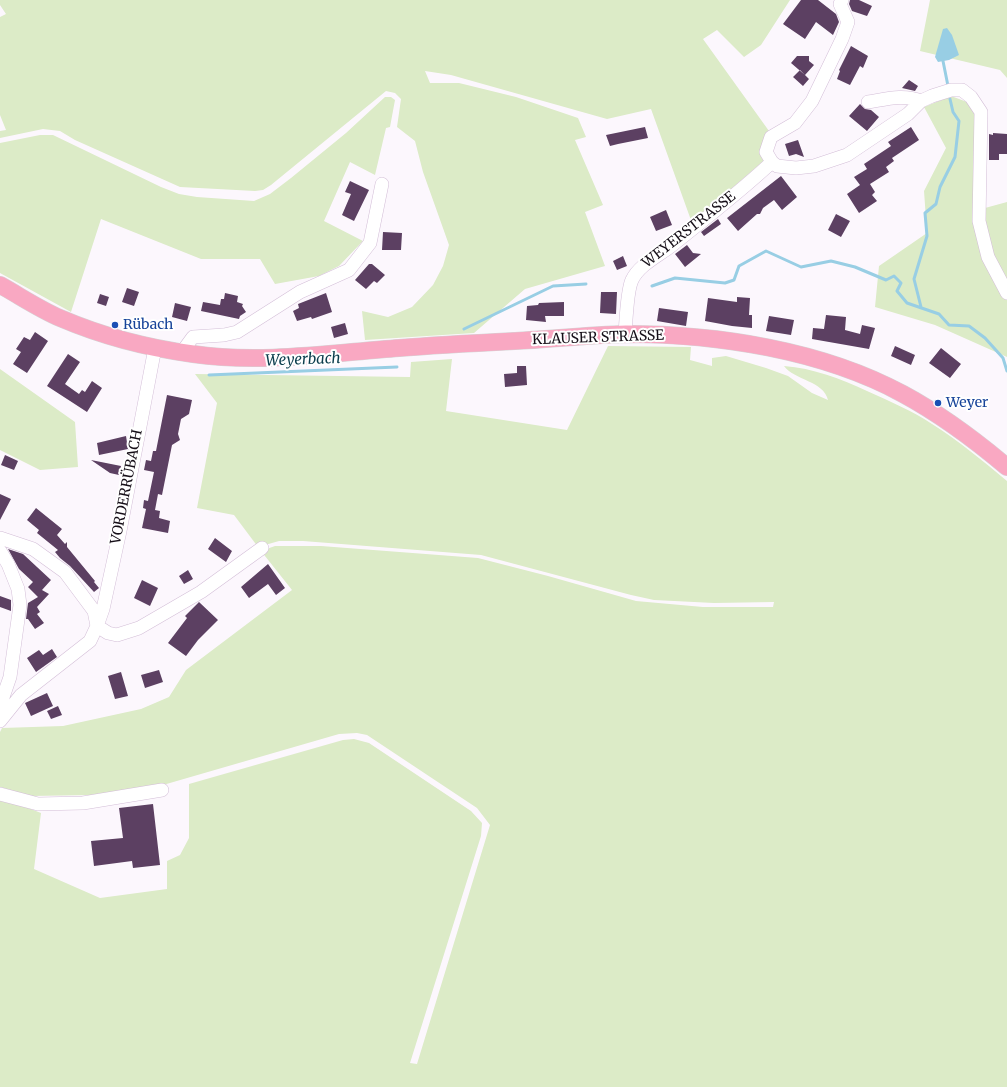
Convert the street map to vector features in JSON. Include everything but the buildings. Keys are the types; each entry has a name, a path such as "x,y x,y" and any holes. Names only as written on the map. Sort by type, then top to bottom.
{"main road":[{"name":"KLAUSER STRASSE","path":"0,285 58,317 86,328 155,348 195,355 250,358 625,334 690,336 728,341 794,354 856,373 901,393 936,414 986,449 1007,467"}],"street":[{"path":"842,0 840,4 848,22 842,39 812,101 795,124 772,137 766,152 772,162 777,166 796,168 814,166 847,154 908,114 921,101 951,90 962,90 972,97 981,112 980,221 988,257 1007,293"},
{"path":"868,102 902,97 911,97 921,101"},
{"name":"WEYERSTRASSE","path":"625,334 631,281 638,269 689,232 772,162"},
{"path":"182,352 193,337 224,335 237,332 300,292 349,270 370,243 382,184"},
{"name":"VORDERRÜBACH","path":"0,721 21,695 90,641 97,626 103,609 120,531 155,348"},
{"path":"0,538 33,549 65,572 94,610 97,626 108,633 116,635 139,628 201,592 262,548"},
{"path":"0,551 8,564 18,589 20,605 10,677 0,706"},
{"path":"0,794 38,804 83,803 162,790"}],"green space":[{"path":"0,0 790,0 761,45 744,57 717,30 703,39 769,131 763,151 767,158 692,223 651,109 607,119 451,75 425,71 430,83 459,83 516,97 578,118 586,137 575,140 603,205 585,212 605,266 525,289 474,333 365,340 362,311 388,317 412,307 433,285 443,266 449,245 423,172 415,141 397,127 401,99 395,93 386,91 263,190 255,191 180,187 75,140 60,131 43,129 0,138 0,131 6,130 0,115 0,17 6,14 0,5"},
{"path":"930,0 1007,0 1007,78 1000,70 920,51"},
{"path":"951,96 967,102 975,114 986,263 1007,300 1007,357 935,325 875,307 879,266 927,233 924,191 946,148 924,107"},
{"path":"385,97 391,97 395,100 390,127 386,128 375,175 350,162 324,221 363,241 339,266 319,276 275,284 260,259 201,259 101,219 71,312 0,273 0,143 40,135 53,135 161,187 179,194 197,197 254,201 270,194 291,178 346,133"},
{"path":"1007,202 1007,288 995,266 983,224 985,208"},
{"path":"608,346 691,347 690,360 712,366 712,358 726,356 788,376 812,393 828,400 821,389 795,375 784,366 806,369 827,375 847,382 909,410 925,419 961,444 1007,481 1007,1087 0,1087 0,797 41,813 34,869 100,898 167,889 167,861 180,855 189,838 189,784 343,740 354,739 369,743 471,811 482,823 481,836 410,1063 417,1064 490,825 477,808 367,735 357,733 339,734 163,785 91,795 31,796 0,787 0,732 2,728 63,726 141,709 169,697 186,670 292,590 261,551 275,546 321,546 478,558 636,601 703,607 773,607 774,602 714,603 654,600 481,555 303,541 279,541 258,547 234,515 197,508 217,403 195,374 410,377 411,362 452,359 446,411 567,430"},
{"path":"0,369 75,422 78,467 40,470 0,450"}],"water":[{"path":"947,28 952,35 959,55 949,60 938,62 935,57 943,29"}],"waterway":[{"path":"943,61 948,86"},
{"path":"921,307 914,279 927,236 925,213 936,204 940,187 955,157 959,121 953,112 950,99"},
{"name":"Weyerbach","path":"652,286 675,278 725,283 734,280 739,266 766,251 801,267 831,261 855,267 886,280 894,276 901,283 897,291 907,303 939,314 949,325 969,326 985,338 1003,358 1007,371"},
{"name":"Weyerbach","path":"464,329 553,286 586,284"},
{"name":"Weyerbach","path":"209,375 397,367"}],"place":[{"name":"Rübach","path":"115,325"},
{"name":"Weyer","path":"938,403"}]}
